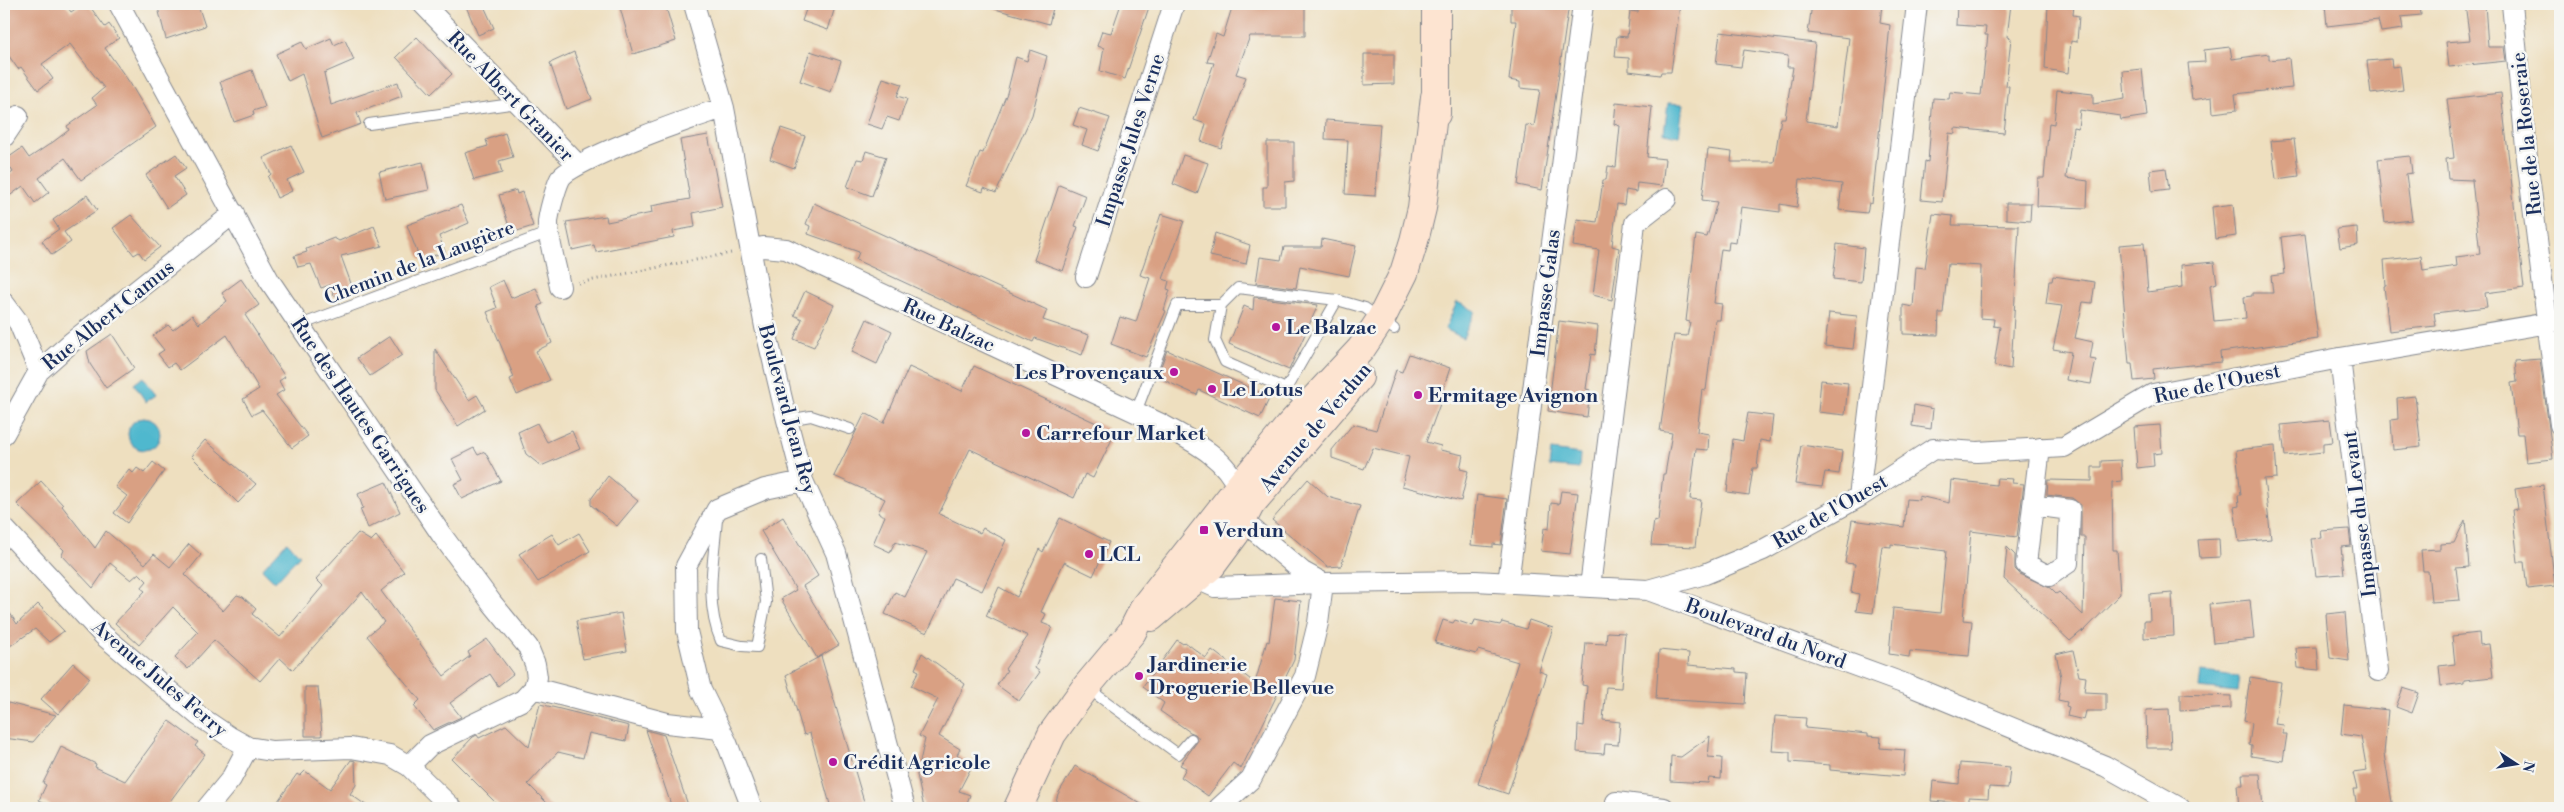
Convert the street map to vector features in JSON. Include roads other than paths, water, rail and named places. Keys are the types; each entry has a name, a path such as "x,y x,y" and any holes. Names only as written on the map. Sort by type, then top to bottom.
{"main road":[{"name":"Avenue de Verdun","path":"1132,632 1145,606 1238,488 1307,406 1361,349 1388,324 1410,298 1430,245 1440,172 1435,97 1436,4"},
{"name":"Avenue de Verdun","path":"1018,808 1052,734 1086,687 1132,632 1199,576 1224,550 1250,505 1364,370 1388,324"}],"street":[{"name":"Rue des Hautes Garrigues","path":"119,4 270,280 441,534 492,603 528,647 535,664 537,677 534,688"},
{"name":"Rue Albert Granier","path":"423,4 578,165"},
{"name":"Boulevard Jean Rey","path":"694,4 724,108 765,327 803,481 836,553 905,808"},
{"name":"Impasse Jules Verne","path":"1086,277 1174,4"},
{"name":"Impasse Galas","path":"1508,583 1583,4"},
{"path":"1860,497 1917,4"},
{"name":"Rue de la Roseraie","path":"2512,4 2527,158 2555,322 2560,425"},
{"path":"560,287 548,223 561,178 578,165 697,116 724,108"},
{"path":"4,137 18,116"},
{"path":"1590,587 1635,224 1666,199"},
{"name":"Rue Albert Camus","path":"4,434 38,371 73,341 234,214"},
{"name":"Rue Balzac","path":"751,249 763,247 786,250 1136,412 1204,448 1229,472 1238,488"},
{"path":"4,303 19,323 38,371"},
{"name":"Rue de l'Ouest","path":"1648,590 1704,574 1763,550 1860,497 1933,450 1977,452 2064,447 2153,394 2340,358 2555,322"},
{"name":"Impasse du Levant","path":"2340,358 2378,672"},
{"path":"2033,505 2040,448"},
{"path":"752,808 720,729 701,690 688,631 686,566 717,510 765,489 803,481"},
{"path":"1238,488 1243,518"},
{"name":"Boulevard du Nord","path":"1243,518 1248,526 1303,572 1323,583"},
{"name":"Avenue Jules Ferry","path":"4,528 103,635 199,716 248,746 272,751 351,748 371,750 390,755 409,766 452,808"},
{"path":"1191,548 1193,566 1199,576"},
{"name":"Boulevard du Nord","path":"1199,576 1206,583 1215,587 1323,583 1508,583 1648,590 1908,685 2105,766 2155,802 2180,808"},
{"path":"1220,808 1251,779 1305,676 1318,623 1323,583"},
{"path":"409,766 430,745 523,700 534,688 666,723 720,729"},
{"path":"207,808 231,780 248,746"},
{"path":"1616,802 1664,808"}],"lane":[{"path":"369,124 518,103"},
{"name":"Chemin de la Laugière","path":"300,325 550,232"},
{"path":"1307,406 1286,389 1224,362 1215,340 1220,305 1238,288 1337,300 1366,308 1388,324"},
{"path":"1286,389 1337,300"},
{"path":"1136,412 1177,305 1220,305"},
{"path":"787,420 811,416 850,429"},
{"path":"717,510 710,599 714,625 721,641 742,646 757,646 766,602 761,559"},
{"path":"1086,687 1178,754 1191,739"}],"water":[{"path":"1668,103 1683,104 1679,136 1664,133"},
{"path":"1457,302 1475,311 1463,338 1445,329"},
{"path":"143,377 156,395 146,402 134,384"},
{"path":"144,418 155,423 160,434 155,445 144,450 133,445 128,434 133,423"},
{"path":"1551,450 1580,454 1579,469 1549,466"},
{"path":"287,542 300,555 275,582 262,569"},
{"path":"2201,672 2239,676 2237,692 2199,688"}],"place":[{"name":"Le Balzac","path":"1276,327"},
{"name":"Les Provençaux","path":"1174,372"},
{"name":"Le Lotus","path":"1212,389"},
{"name":"Ermitage Avignon","path":"1418,395"},
{"name":"Carrefour Market","path":"1026,433"},
{"name":"Verdun","path":"1204,530"},
{"name":"LCL","path":"1089,554"},
{"name":"Jardinerie Droguerie Bellevue","path":"1139,676"},
{"name":"Crédit Agricole","path":"833,762"}]}
